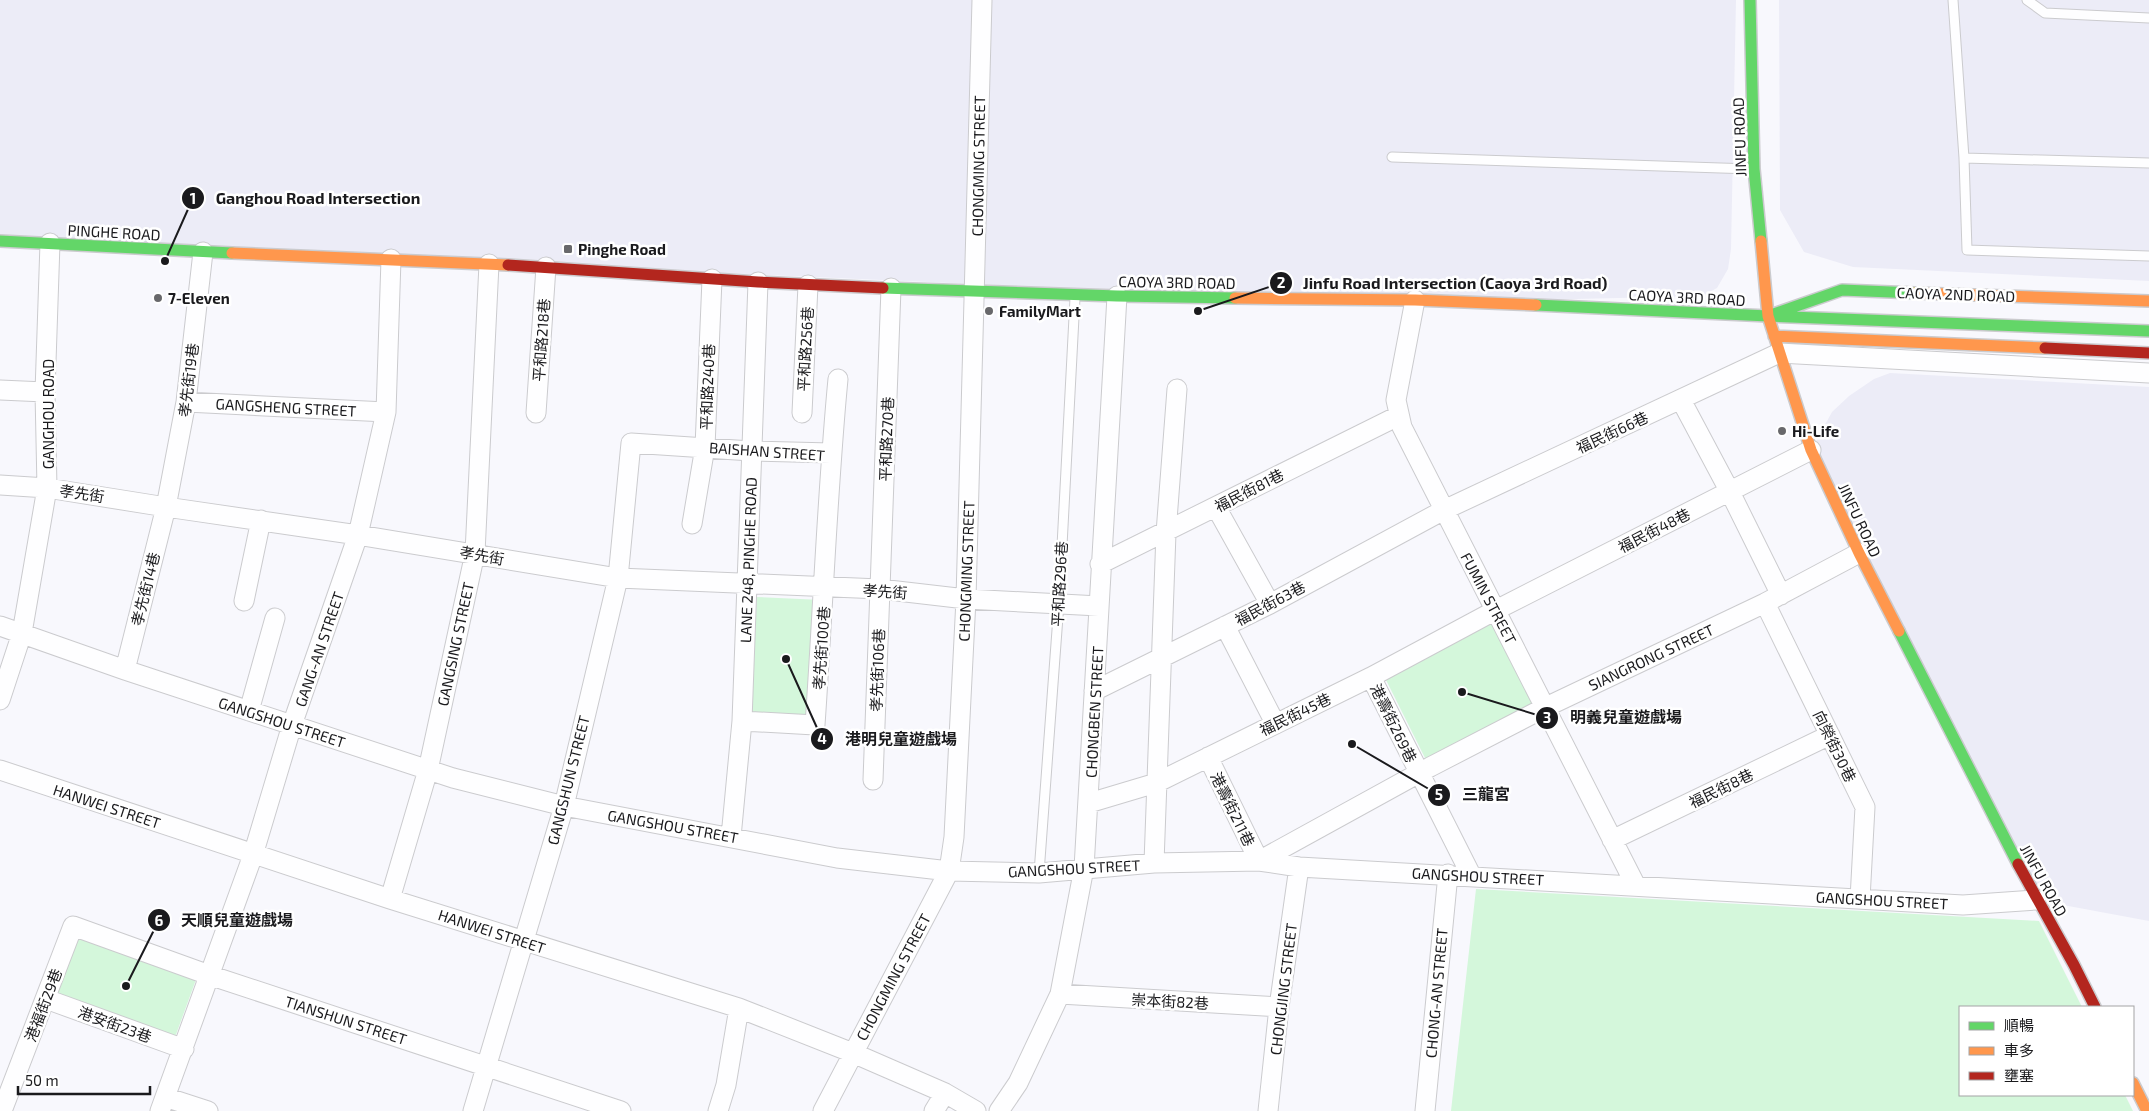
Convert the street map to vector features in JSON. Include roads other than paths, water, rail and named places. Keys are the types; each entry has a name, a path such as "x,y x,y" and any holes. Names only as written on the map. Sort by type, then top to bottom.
{"main road":[{"name":"JINFU ROAD","path":"1750,0 1754,169 1768,316 1812,450 1859,553 2036,900 2074,965 2094,1006"},
{"name":"PINGHE ROAD","path":"0,241 489,264 808,285 974,292"},
{"name":"CAOYA 2ND ROAD","path":"1768,316 1842,290 2149,301"},
{"name":"CAOYA 3RD ROAD","path":"974,292 1415,300 2149,331"},
{"path":"1777,345 2149,354"},
{"path":"2134,1085 2147,1111"}],"street":[{"name":"CHONGMING STREET","path":"823,1111 949,871 954,837 966,599 982,0"},
{"name":"GANGHOU ROAD","path":"0,700 22,633 47,488 45,392 50,243"},
{"name":"孝先街19巷","path":"166,507 186,402 202,252"},
{"name":"GANG-AN STREET","path":"162,1104 184,1049 253,855 292,725 358,534 386,412 391,259"},
{"name":"GANGSING STREET","path":"390,899 428,770 475,553 489,264"},
{"name":"平和路218巷","path":"536,413 546,267"},
{"name":"平和路240巷","path":"692,524 705,447 712,279"},
{"name":"LANE 248, PINGHE ROAD","path":"731,837 742,721 758,282"},
{"name":"平和路256巷","path":"802,413 808,285"},
{"name":"平和路270巷","path":"880,590 892,288"},
{"name":"CHONGBEN STREET","path":"999,1111 1018,1083 1060,994 1084,868 1089,803 1100,564 1117,296"},
{"name":"FUMIN STREET","path":"1415,300 1396,400 1398,416 1412,450 1546,707 1636,886"},
{"path":"1777,345 2067,369 2149,373"},
{"name":"福民街66巷","path":"1444,510 1681,400 1777,345"},
{"path":"831,452 838,379"},
{"path":"1154,863 1166,533 1177,389"},
{"path":"0,390 45,392"},
{"name":"向榮街30巷","path":"1681,400 1730,492 1830,735 1865,807 1860,899"},
{"name":"GANGSHENG STREET","path":"186,402 386,412"},
{"name":"福民街81巷","path":"1100,564 1166,533 1398,416"},
{"name":"BAISHAN STREET","path":"631,443 751,451 831,452 825,588"},
{"name":"GANGSHUN STREET","path":"473,1111 564,806 618,578 631,443"},
{"name":"福民街48巷","path":"1496,610 1812,450"},
{"name":"孝先街","path":"0,485 47,488 358,534 618,578 880,590 966,599 1099,606"},
{"name":"孝先街14巷","path":"125,670 166,507"},
{"path":"1216,507 1270,604"},
{"name":"福民街63巷","path":"1094,692 1270,604 1444,510"},
{"path":"244,601 261,520"},
{"name":"SIANGRONG STREET","path":"1259,861 1419,773 1546,707 1773,599 1859,553"},
{"name":"孝先街100巷","path":"742,721 815,725 825,588"},
{"name":"孝先街106巷","path":"872,780 880,590"},
{"name":"福民街45巷","path":"1089,803 1156,783 1371,677 1496,610"},
{"path":"249,711 275,618"},
{"name":"GANGSHOU STREET","path":"0,626 125,670 428,770 564,806 837,858 949,871 1039,873 1154,863 1259,861 1299,867 1471,875 1860,899 1963,904 2036,900"},
{"path":"1225,626 1275,723"},
{"name":"港壽街269巷","path":"1371,677 1471,875"},
{"name":"福民街8巷","path":"1612,840 1830,735"},
{"name":"港壽街211巷","path":"1208,757 1259,861"},
{"name":"HANWEI STREET","path":"0,770 253,855 524,942 739,1008 853,1053 945,1093 976,1111"},
{"name":"CHONGJING STREET","path":"1268,1111 1279,1007 1299,867"},
{"name":"CHONG-AN STREET","path":"1425,1111 1448,874"},
{"name":"TIANSHUN STREET","path":"73,926 209,975 487,1065 621,1111"},
{"name":"港福街29巷","path":"2,1111 73,926"},
{"name":"崇本街82巷","path":"1060,994 1279,1007"},
{"name":"港安街23巷","path":"46,999 184,1049"},
{"path":"718,1111 726,1085 739,1008"},
{"path":"934,1111 945,1093"},
{"path":"162,1104 208,1111"}],"lane":[{"path":"1953,0 1964,158 1967,250 2149,256"},
{"path":"2027,0 2045,13 2149,18"},
{"path":"1392,157 1754,169"},
{"path":"1964,158 2149,163"},
{"name":"平和路296巷","path":"1039,873 1059,603 1075,295"}],"place":[{"name":"Pinghe Road","path":"568,249"},
{"name":"Ganghou Road Intersection","path":"165,261"},
{"name":"7-Eleven","path":"158,298"},
{"name":"FamilyMart","path":"989,311"},
{"name":"Jinfu Road Intersection (Caoya 3rd Road)","path":"1198,311"},
{"name":"Hi-Life","path":"1782,431"},
{"name":"港明兒童遊戲場","path":"786,659"},
{"name":"明義兒童遊戲場","path":"1462,692"},
{"name":"三龍宮","path":"1352,744"},
{"name":"天順兒童遊戲場","path":"126,986"}]}
